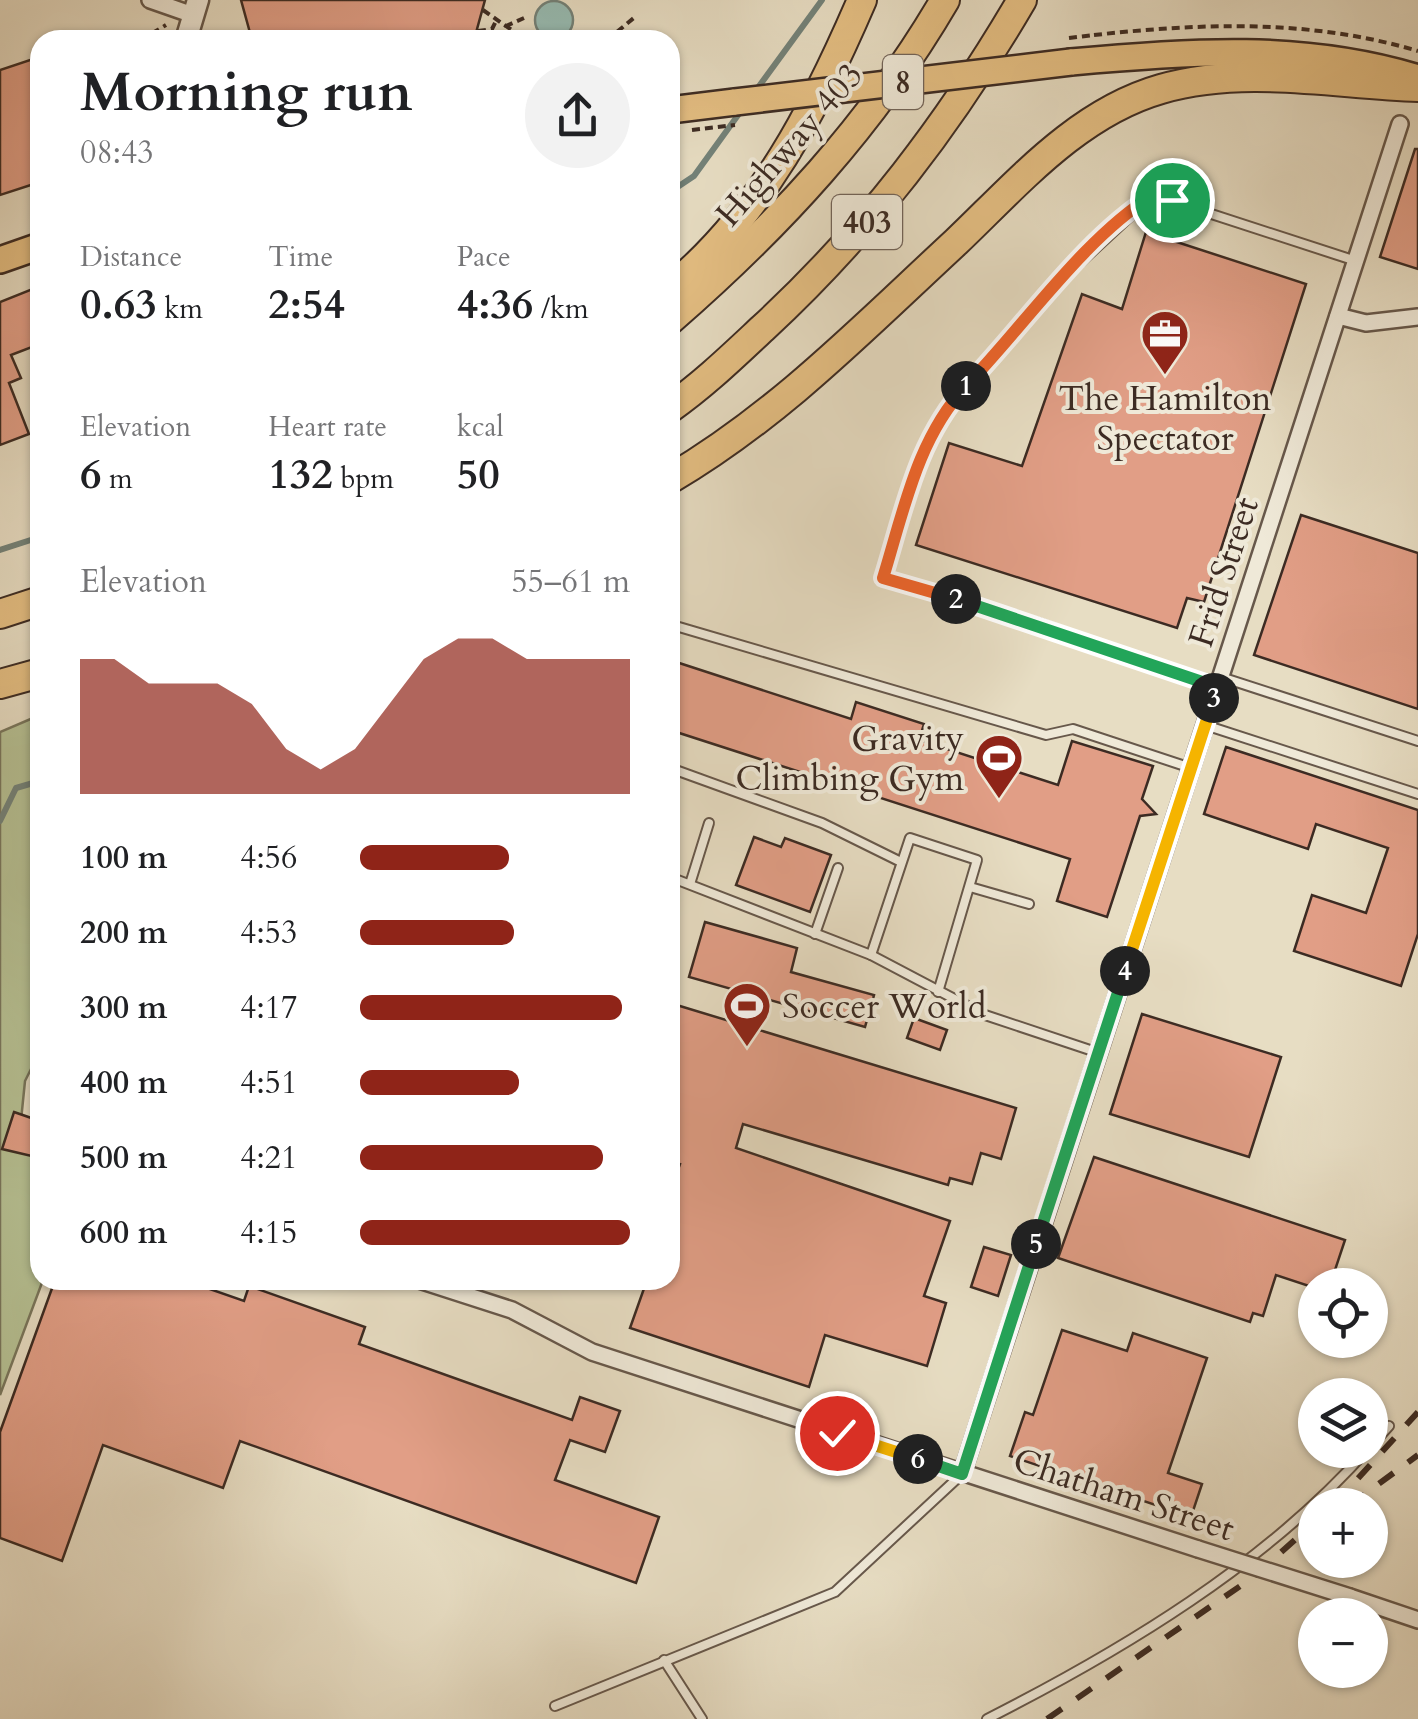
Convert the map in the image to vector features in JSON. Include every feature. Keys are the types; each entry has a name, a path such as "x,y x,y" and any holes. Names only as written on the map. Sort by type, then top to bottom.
{"highway":[{"path":"680,280 718,244 777,170 800,133 862,0"},
{"name":"Highway 403","path":"680,311 734,264 840,154 915,51 945,0"},
{"name":"403","path":"680,399 791,302 862,229 951,116 1022,0"},
{"path":"680,473 783,404 1060,144 1123,104 1162,89 1255,78 1329,78 1418,87"},
{"path":"0,614 30,605"},
{"path":"0,684 30,676"}],"main road":[{"name":"8","path":"680,109 1206,49 1360,62 1418,78"},
{"path":"0,260 30,250"}],"street":[{"path":"150,0 196,8"},
{"name":"Frid Street","path":"962,1474 1400,124"},
{"path":"1338,316 1366,323 1418,317"},
{"name":"Chatham Street","path":"450,1290 512,1310 592,1352 1418,1620"}],"lane":[{"path":"1356,260 1153,195 1070,272 941,413 926,439 883,578 1418,741"},
{"path":"680,627 1046,735 1073,729 1191,768"},
{"path":"1205,725 1418,794"},
{"path":"680,772 822,822 901,862"},
{"path":"690,884 710,823"},
{"path":"870,956 910,838 978,860 938,992"},
{"path":"815,934 838,868"},
{"path":"680,880 870,956 985,1015 1098,1053"},
{"path":"970,888 1030,904"},
{"path":"988,1719 1201,1592 1282,1533 1349,1468"},
{"path":"555,1706 835,1592 962,1474"},
{"path":"664,1660 702,1719"}],"path":[{"path":"483,10 512,30"},
{"path":"619,30 635,17"},
{"path":"506,26 524,18"},
{"path":"485,30 492,29 496,22"},
{"path":"158,30 166,25"},
{"path":"506,26 508,30"}],"green space":[{"path":"30,719 30,1071 25,1081 19,1140 30,1146 30,1290 39,1290 0,1395 0,732"}],"water":[{"path":"547,2 561,2 572,13 570,30 536,27 536,13"}],"building":[{"path":"241,0 485,0 477,30 249,30"},
{"path":"30,60 30,185 0,195 0,70"},
{"path":"1418,149 1418,269 1380,257"},
{"name":"The Hamilton Spectator","path":"1146,232 1306,284 1204,602 1187,598 1177,628 916,545 949,443 1022,466 1082,294 1122,309"},
{"path":"30,290 30,348 11,355 21,378 9,383 29,434 0,445 0,302"},
{"path":"1301,515 1418,553 1418,709 1254,655"},
{"path":"680,663 851,719 856,702 924,724 919,740 1058,785 1072,741 1153,766 1142,799 1156,814 1140,816 1107,917 1057,901 1070,859 680,733"},
{"path":"1226,747 1418,810 1418,934 1401,986 1294,951 1312,895 1366,913 1388,848 1316,824 1308,849 1204,814"},
{"path":"754,837 781,847 785,838 831,855 810,912 736,885"},
{"path":"705,922 797,948 791,972 874,995 865,1027 689,977"},
{"path":"680,1006 1016,1108 1001,1159 981,1153 972,1184 950,1178 948,1185 743,1124 736,1148 950,1221 924,1296 946,1303 927,1366 825,1335 809,1387 630,1328 643,1290 680,1290"},
{"path":"1142,1014 1281,1057 1249,1157 1110,1114"},
{"path":"914,1018 947,1030 940,1050 907,1038"},
{"path":"14,1112 30,1118 30,1156 2,1149"},
{"path":"1094,1157 1345,1240 1336,1268 1298,1268 1298,1282 1276,1275 1263,1316 1253,1313 1250,1322 1058,1258"},
{"path":"984,1247 1011,1255 998,1296 971,1287"},
{"path":"51,1290 213,1290 244,1301 248,1290 260,1290 365,1327 359,1344 572,1420 580,1397 620,1411 605,1452 570,1440 555,1480 659,1517 636,1583 240,1441 223,1488 103,1445 62,1561 0,1538 0,1432"},
{"path":"1062,1330 1127,1351 1133,1333 1207,1358 1168,1473 1202,1484 1191,1517 1010,1456 1025,1412 1033,1415"}],"waterway":[{"path":"754,93 822,0"},
{"path":"680,185 694,176 741,111"},
{"path":"0,550 30,540"},
{"path":"0,821 16,788 30,784"}],"railway":[{"path":"1349,1488 1418,1412"},
{"path":"1373,1488 1418,1455"},
{"path":"1047,1719 1252,1578 1298,1537"}],"place":[{"name":"The Hamilton Spectator","path":"1165,376"},
{"name":"Gravity Climbing Gym","path":"999,800"},
{"name":"Soccer World","path":"747,1048"}],"route":[{"path":"837,1433 962,1474 1217,687 1038,623 883,578 926,439 941,413 1137,205 1153,195 1172,200"}]}
